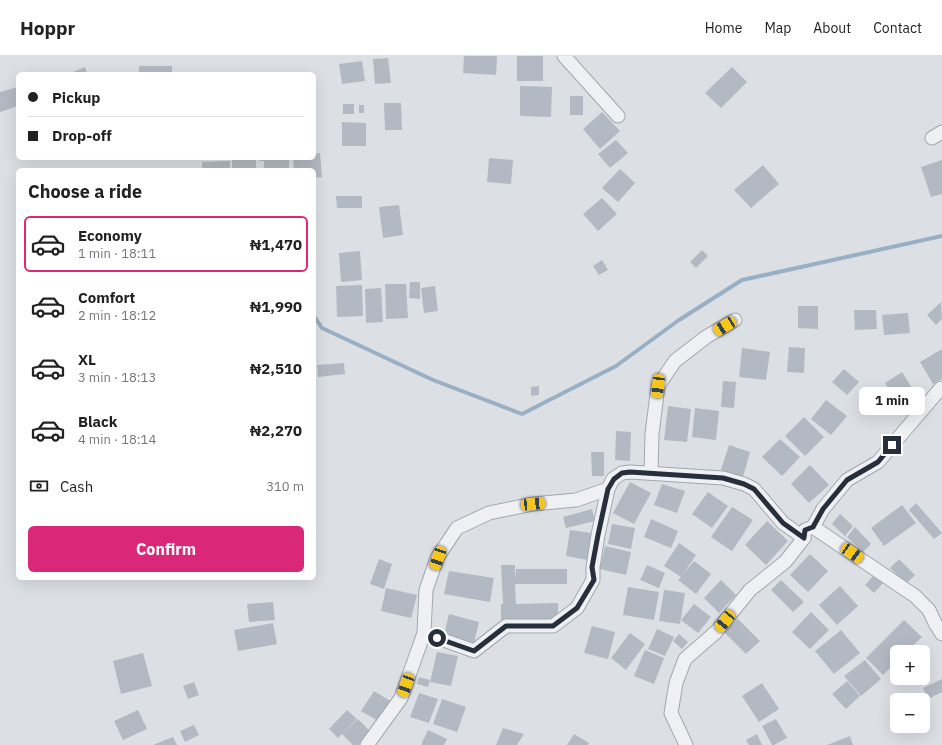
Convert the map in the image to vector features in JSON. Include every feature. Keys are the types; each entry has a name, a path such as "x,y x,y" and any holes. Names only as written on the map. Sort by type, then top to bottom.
{"street":[{"path":"564,56 618,116"},
{"path":"651,473 652,434 658,386 675,361 706,337 735,320"},
{"path":"686,745 671,713 676,683 685,659 716,632 750,590 785,562 804,538 805,530 813,527 823,509 847,480 878,462 942,388"},
{"path":"424,633 474,651 506,626 553,626 577,608 594,580 592,567 608,489 614,479 622,473 651,473 723,478 744,484 754,489 783,523 804,538"},
{"path":"367,745 401,698 424,633 426,590 438,558 457,528 489,513 533,504 576,500 608,489"},
{"path":"813,527 915,596 929,610 942,634"}],"building":[{"path":"464,56 497,56 496,75 463,73"},
{"path":"517,56 543,56 543,81 517,81"},
{"path":"388,58 391,83 375,84 373,59"},
{"path":"362,61 365,81 342,84 339,64"},
{"path":"139,66 172,66 172,72 139,72"},
{"path":"85,67 86,72 73,72"},
{"path":"732,67 747,82 721,108 705,93"},
{"path":"520,86 552,87 551,117 520,116"},
{"path":"16,88 16,107 0,112 0,92"},
{"path":"570,96 583,96 583,115 570,115"},
{"path":"384,103 401,103 402,130 385,130"},
{"path":"343,104 354,104 354,114 343,114"},
{"path":"359,105 364,105 364,113 359,113"},
{"path":"602,112 620,131 600,149 583,129"},
{"path":"342,122 366,123 366,146 342,146"},
{"path":"616,140 628,153 610,168 598,154"},
{"path":"320,153 322,177 316,178 316,168 294,168 293,160 316,160 316,154"},
{"path":"489,158 513,160 511,184 487,182"},
{"path":"232,160 256,160 256,168 232,168"},
{"path":"289,160 289,168 264,168 264,161 259,161"},
{"path":"942,160 942,194 931,197 921,167"},
{"path":"230,161 230,168 202,168 202,162"},
{"path":"763,165 779,184 751,208 734,190"},
{"path":"620,169 635,183 618,202 602,188"},
{"path":"336,196 362,196 362,208 337,208"},
{"path":"602,198 617,214 598,231 583,214"},
{"path":"399,205 403,235 383,238 379,207"},
{"path":"702,250 708,256 696,268 690,262"},
{"path":"360,251 362,280 341,282 339,253"},
{"path":"602,260 608,270 599,275 593,266"},
{"path":"410,282 420,282 420,299 409,298"},
{"path":"385,284 406,284 408,318 386,319"},
{"path":"362,285 363,316 337,317 336,286"},
{"path":"435,286 438,311 424,313 421,288"},
{"path":"381,288 383,322 366,323 365,289"},
{"path":"941,302 942,319 936,325 927,315"},
{"path":"798,306 818,306 818,329 798,328"},
{"path":"854,310 876,310 877,329 855,330"},
{"path":"908,313 910,333 884,335 882,315"},
{"path":"789,347 805,348 804,373 787,372"},
{"path":"742,348 770,352 766,380 739,377"},
{"path":"942,349 942,379 933,384 920,362"},
{"path":"344,363 345,374 318,377 317,365"},
{"path":"844,369 859,382 847,395 832,382"},
{"path":"902,372 915,393 899,404 885,383"},
{"path":"723,381 736,382 734,408 721,407"},
{"path":"539,386 539,395 531,396 531,387"},
{"path":"826,400 847,416 831,435 811,419"},
{"path":"668,406 691,409 687,442 664,440"},
{"path":"695,408 719,411 716,440 692,437"},
{"path":"804,417 824,437 805,456 785,436"},
{"path":"616,431 631,432 630,461 615,460"},
{"path":"780,439 800,457 782,476 762,457"},
{"path":"729,445 750,452 743,477 721,470"},
{"path":"591,452 604,452 604,476 592,476"},
{"path":"810,465 829,485 809,503 791,484"},
{"path":"630,482 651,493 634,524 613,513"},
{"path":"662,484 685,491 677,513 654,505"},
{"path":"708,492 728,506 712,528 692,514"},
{"path":"916,503 942,533 934,539 909,510"},
{"path":"902,505 916,523 884,546 871,528"},
{"path":"732,507 753,520 732,551 711,537"},
{"path":"592,509 595,521 566,528 563,517"},
{"path":"840,514 853,526 845,536 832,524"},
{"path":"651,519 678,531 671,548 644,537"},
{"path":"767,521 788,541 766,565 745,545"},
{"path":"612,524 635,528 631,549 608,544"},
{"path":"855,527 871,544 863,552 847,537"},
{"path":"570,530 591,533 587,560 566,556"},
{"path":"679,543 696,555 683,574 694,561 711,574 696,594 678,580 681,577 664,566"},
{"path":"605,546 631,552 626,575 600,569"},
{"path":"810,554 828,571 808,592 790,575"},
{"path":"379,559 392,564 384,589 370,584"},
{"path":"899,559 915,575 906,584 890,568"},
{"path":"501,565 515,565 515,580 516,569 567,569 567,584 515,584 516,604 558,603 558,619 501,620 501,604 503,604"},
{"path":"647,565 665,573 659,588 640,580"},
{"path":"449,571 494,578 490,602 444,594"},
{"path":"874,575 883,583 874,593 865,585"},
{"path":"721,580 736,595 719,613 704,598"},
{"path":"781,580 804,602 793,612 771,590"},
{"path":"840,586 858,606 837,625 819,605"},
{"path":"628,587 659,592 654,620 623,615"},
{"path":"386,588 417,595 411,618 381,611"},
{"path":"664,590 685,593 680,624 659,621"},
{"path":"273,602 275,620 249,622 247,604"},
{"path":"694,604 711,617 698,633 681,620"},
{"path":"811,612 829,630 810,649 792,632"},
{"path":"449,614 479,622 473,647 443,639"},
{"path":"738,619 760,641 746,654 724,632"},
{"path":"904,620 922,637 913,645 890,645 890,668 883,675 866,658"},
{"path":"273,623 277,644 238,651 234,630"},
{"path":"592,626 615,632 608,659 584,653"},
{"path":"657,629 674,637 665,656 648,649"},
{"path":"841,630 860,653 834,674 815,651"},
{"path":"630,633 645,644 626,670 611,658"},
{"path":"679,634 688,642 682,649 673,641"},
{"path":"645,650 664,658 654,684 634,676"},
{"path":"437,652 458,656 451,686 430,682"},
{"path":"143,653 152,686 121,694 113,661"},
{"path":"865,660 881,679 861,696 844,676"},
{"path":"419,677 430,680 428,687 417,684"},
{"path":"942,679 942,692 930,698 930,693 925,693 923,688"},
{"path":"847,681 860,696 846,709 832,694"},
{"path":"194,682 199,695 188,699 183,686"},
{"path":"762,683 779,709 759,722 742,696"},
{"path":"374,691 392,702 380,722 361,711"},
{"path":"419,693 438,699 429,723 410,717"},
{"path":"442,699 466,707 457,732 433,724"},
{"path":"138,710 147,729 123,740 114,721"},
{"path":"347,710 357,719 338,738 329,729"},
{"path":"358,719 371,732 359,745 353,745 342,734"},
{"path":"776,719 787,738 772,745 762,726"},
{"path":"194,725 199,735 185,742 180,731"},
{"path":"503,728 524,734 517,745 496,745"},
{"path":"428,730 447,739 444,745 421,745"},
{"path":"574,734 589,743 588,745 567,745"},
{"path":"757,734 762,745 749,745 746,740"},
{"path":"850,736 853,745 827,745"},
{"path":"173,737 177,745 153,745"}],"waterway":[{"path":"316,319 322,328 433,380 522,414 616,366 679,320 742,280 942,236"}],"route":[{"path":"437,638 474,651 506,626 553,626 577,608 594,580 592,567 608,489 614,479 622,473 630,472 723,478 744,484 754,489 783,523 804,538 805,530 813,527 823,509 847,480 878,462 892,445"}]}
